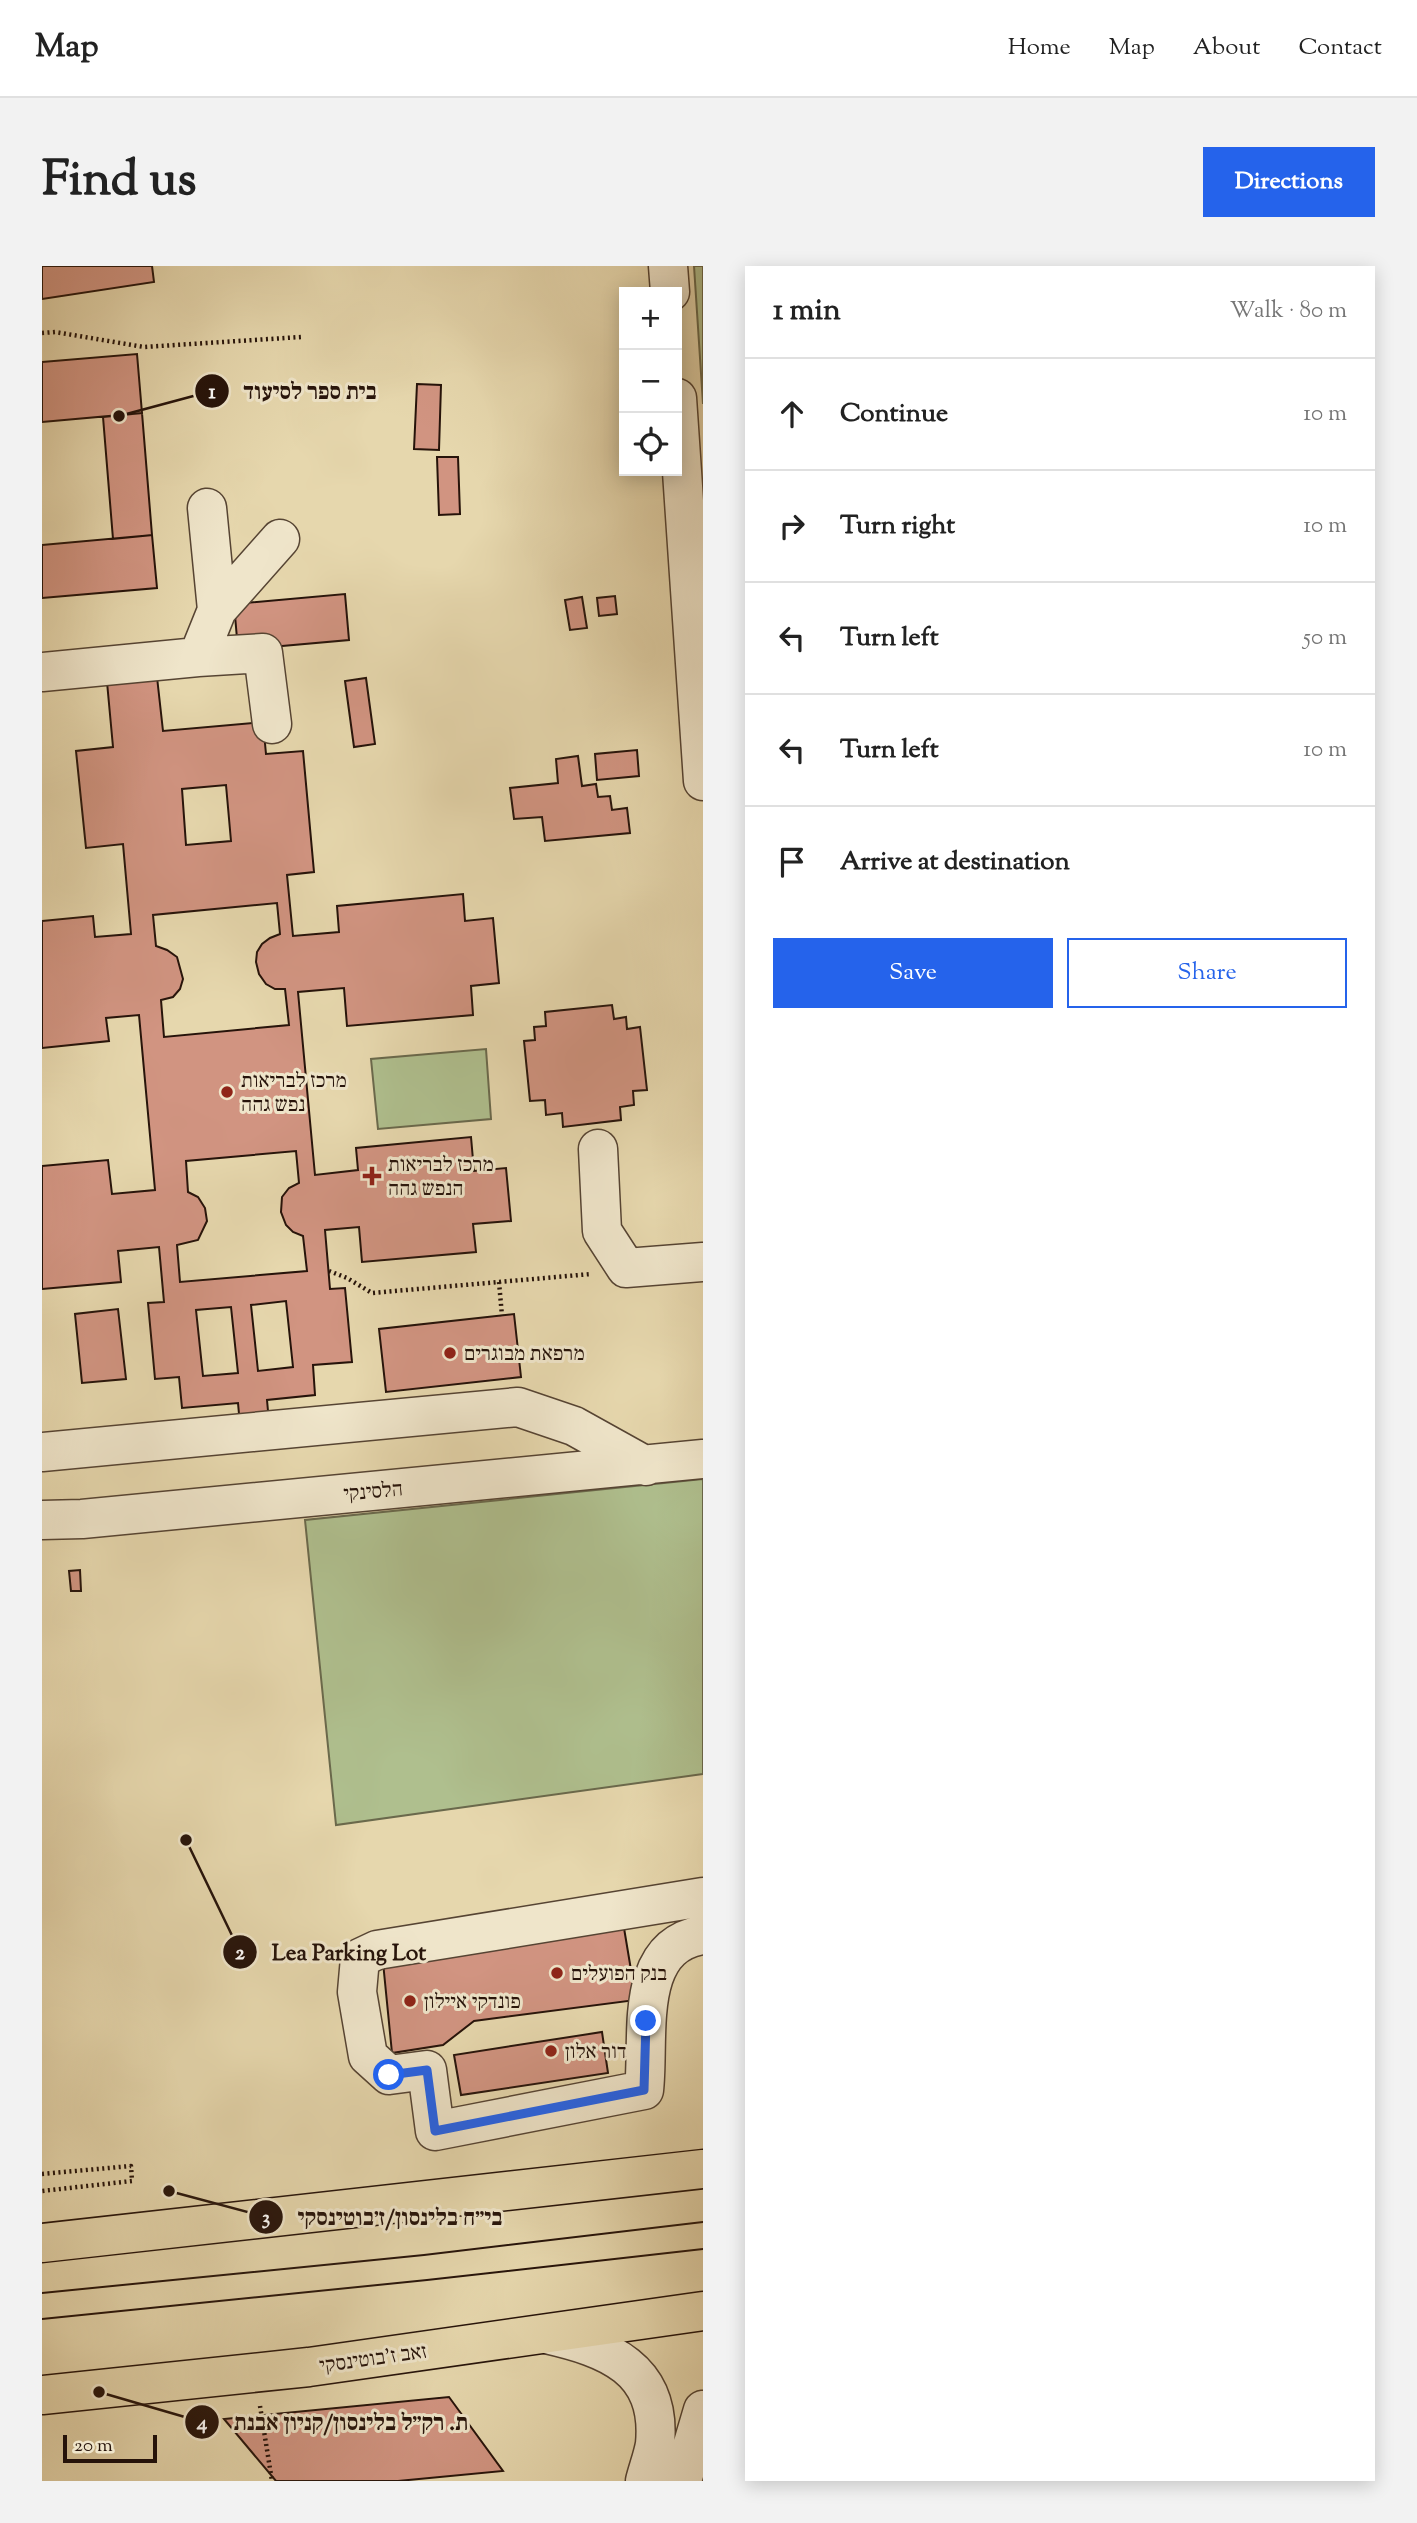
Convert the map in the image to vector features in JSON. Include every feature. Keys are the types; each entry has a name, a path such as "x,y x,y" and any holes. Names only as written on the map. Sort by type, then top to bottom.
{"main road":[{"path":"42,2243 703,2169"},
{"name":"זאב ז'בוטינסקי","path":"42,2395 255,2373 703,2311"}],"street":[{"path":"668,266 670,287"},
{"path":"678,413 703,780"},
{"path":"207,508 217,610"},
{"path":"198,657 217,610 280,539"},
{"path":"42,672 263,653 272,724"},
{"path":"598,1149 602,1231 626,1268 703,1262"},
{"path":"42,1452 518,1407 574,1426 646,1466"},
{"name":"הלסינקי","path":"42,1520 82,1519 703,1459"},
{"path":"685,1900 666,1951 652,1978 646,2021 644,2090 435,2131 427,2070 389,2075 368,2056 357,1992 359,1958 377,1950 685,1900"},
{"path":"666,1951 690,1937 703,1935"},
{"path":"546,2334 611,2353 640,2378 654,2407 655,2445 645,2481"},
{"path":"682,2473 703,2410"}],"path":[{"path":"42,333 55,332 144,347 301,337"},
{"path":"329,1271 372,1293 596,1274"},
{"path":"499,1282 502,1315"},
{"path":"42,2175 131,2166 132,2182 42,2191"},
{"path":"255,2373 272,2481"}],"green space":[{"path":"694,266 703,266 703,404"},
{"path":"486,1049 491,1119 378,1129 371,1059"},
{"path":"703,1479 703,1774 336,1825 305,1520"}],"building":[{"path":"42,266 152,266 154,282 42,299"},
{"path":"137,354 142,413 42,422 42,362"},
{"path":"417,384 441,385 439,450 414,449"},
{"path":"142,413 152,535 113,539 103,417"},
{"path":"437,457 458,457 460,514 439,515"},
{"path":"152,535 157,588 42,598 42,545"},
{"path":"345,594 349,640 238,650 234,604"},
{"path":"615,596 617,614 599,616 597,598"},
{"path":"582,597 587,628 570,630 565,600"},
{"name":"מרכז לבריאות נפש גהה","path":"157,677 163,731 263,722 266,754 303,751 314,872 287,875 293,936 339,932 337,906 463,894 465,921 493,918 499,983 471,986 473,1015 347,1026 344,988 298,992 315,1175 358,1170 356,1148 471,1137 474,1171 506,1168 511,1221 473,1224 476,1252 362,1262 359,1227 325,1230 330,1289 345,1288 352,1362 313,1365 315,1395 267,1400 271,1444 242,1447 238,1403 182,1408 179,1377 155,1379 148,1303 164,1302 159,1247 118,1251 121,1282 42,1289 42,1166 108,1160 112,1194 155,1190 139,1015 106,1018 109,1041 42,1048 42,921 93,916 95,937 131,934 123,844 86,848 76,751 113,747 107,682","holes":["226,785 231,841 186,845 182,789","277,903 280,934 262,944 257,952 256,962 259,974 266,984 275,989 285,989 289,1025 164,1037 161,1000 173,997 180,989 183,979 177,957 156,946 153,915","296,1151 299,1183 289,1188 282,1197 281,1212 286,1225 303,1236 307,1271 180,1282 177,1245 198,1240 207,1221 205,1208 198,1197 188,1192 186,1161","286,1301 293,1367 258,1371 251,1305","231,1307 238,1373 203,1376 196,1310"]},
{"path":"366,678 375,744 354,747 345,681"},
{"path":"637,750 639,776 597,780 595,754"},
{"path":"578,756 582,786 596,784 598,797 610,796 612,810 627,808 630,833 545,841 542,817 514,819 510,788 558,783 556,759"},
{"path":"612,1005 614,1019 626,1017 627,1029 640,1027 647,1090 633,1091 634,1105 620,1107 621,1120 563,1127 562,1113 546,1115 545,1100 530,1101 524,1041 535,1040 534,1027 546,1026 545,1012"},
{"path":"118,1309 126,1379 82,1383 75,1314"},
{"name":"מרפאת מבוגרים","path":"514,1314 521,1377 386,1392 379,1329"},
{"path":"80,1570 81,1591 71,1591 69,1571"},
{"path":"624,1928 636,2000 474,2021 443,2045 392,2053 382,1952"},
{"path":"602,2032 608,2073 461,2095 454,2055"},
{"path":"449,2397 503,2471 398,2481 276,2481 224,2419"}],"tram line":[{"path":"42,2293 424,2255 703,2222"},
{"path":"42,2319 703,2249"}],"place":[{"name":"בית ספר לסיעוד","path":"119,416"},
{"name":"מרכז לבריאות נפש גהה","path":"227,1092"},
{"name":"מרכז לבריאות הנפש גהה","path":"372,1176"},
{"name":"מרפאת מבוגרים","path":"450,1353"},
{"name":"Lea Parking Lot","path":"186,1840"},
{"name":"בנק הפועלים","path":"557,1973"},
{"name":"פונדקי איילון","path":"410,2001"},
{"name":"דור אלון","path":"551,2051"},
{"name":"בי״ח בלינסון/ז׳בוטינסקי","path":"169,2191"},
{"name":"ת. רק״ל בלינסון/קניון אבנת","path":"99,2392"}],"route":[{"path":"389,2075 427,2070 435,2131 644,2090 646,2021"}]}
